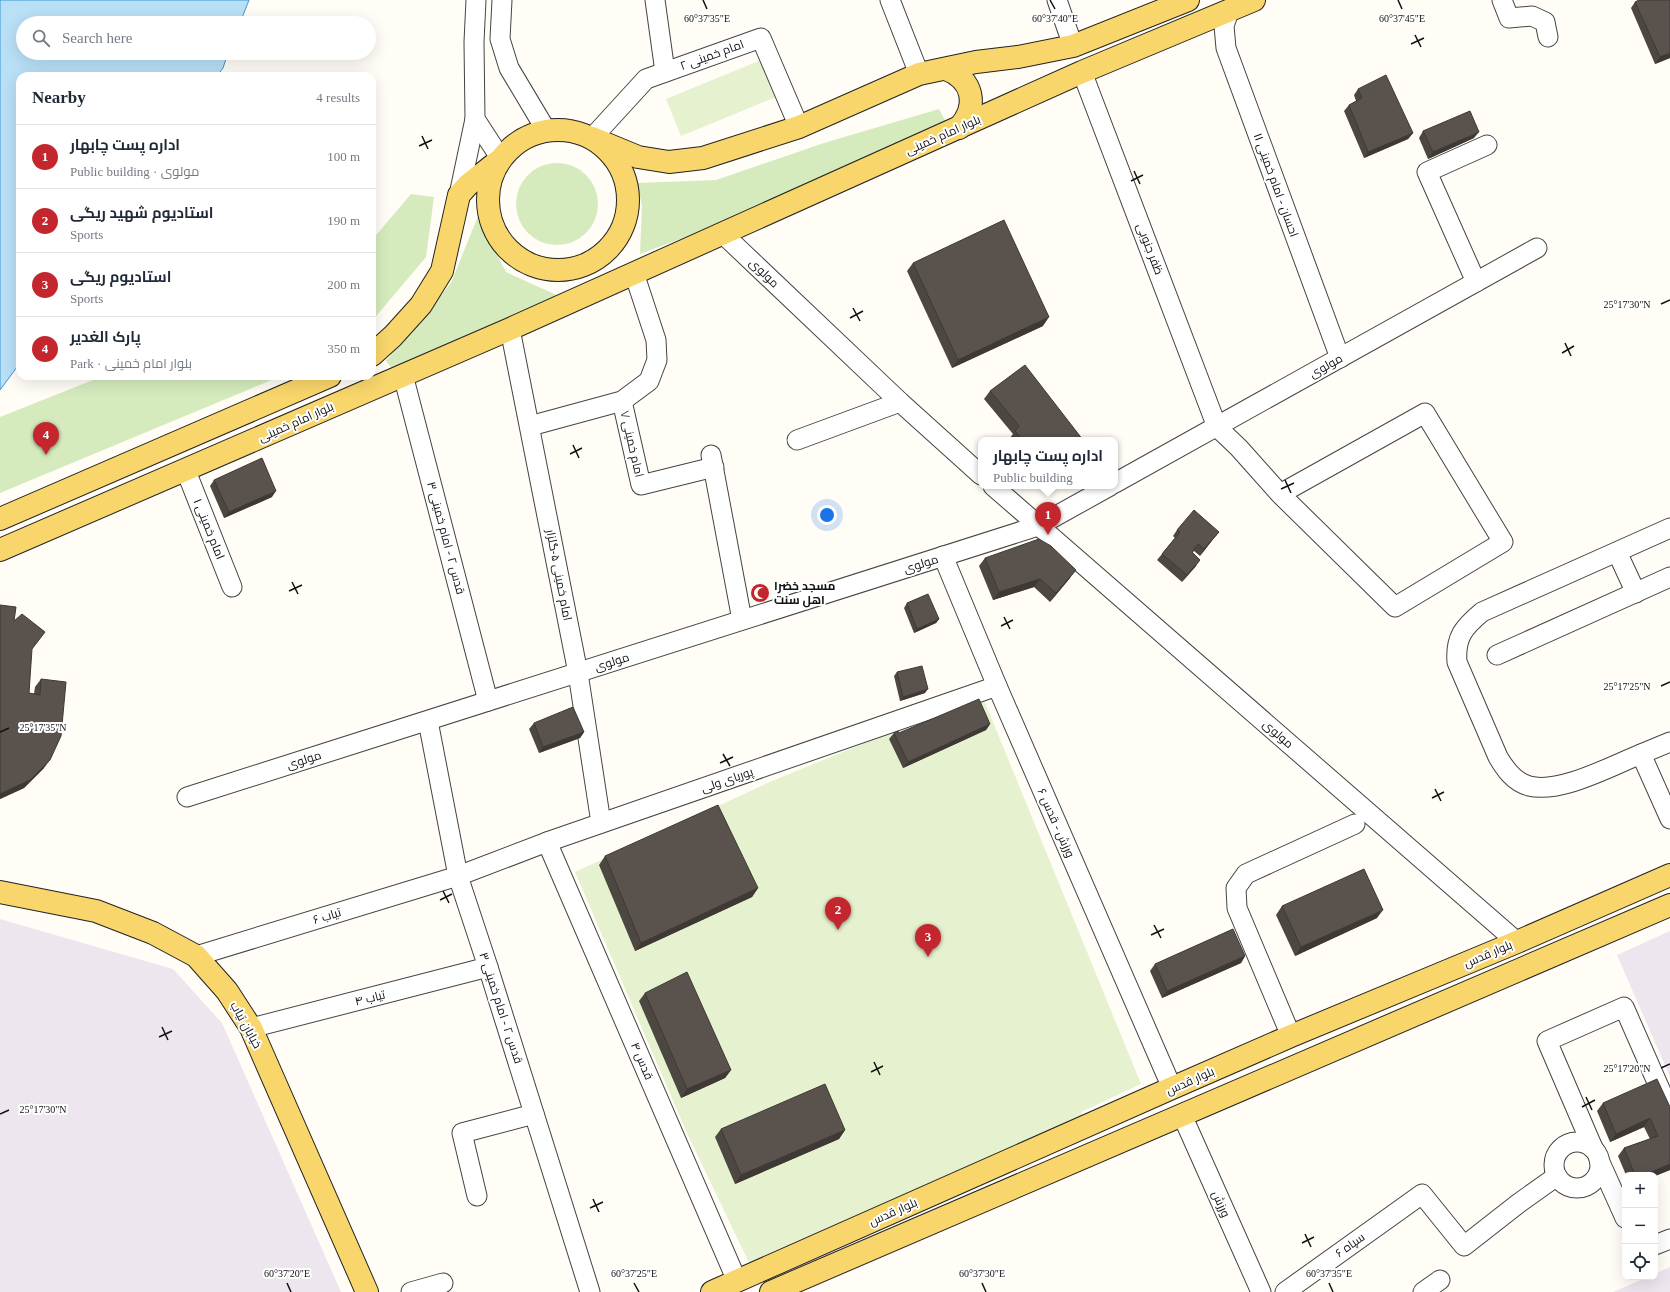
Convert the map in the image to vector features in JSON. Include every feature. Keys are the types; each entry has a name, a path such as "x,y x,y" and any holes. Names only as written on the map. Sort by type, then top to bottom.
{"main road":[{"path":"376,351 421,304 442,271 459,196 468,185 501,159 513,146 529,136 546,130 578,132 638,157 669,162 703,158 799,127 919,74 976,62 1018,57 1073,46 1188,0"},
{"name":"بلوار امام خمینی","path":"376,378 403,375 510,329 1228,6 1254,0"},
{"path":"1073,46 1082,72"},
{"path":"946,68 961,77 970,92 970,108 964,122 959,128"},
{"path":"501,159 489,184 488,202 490,220 498,236 509,250 523,261 540,267 557,270 575,268 592,261 605,252 616,239 624,224 626,214 628,192 624,175 617,160 606,148 592,138"},
{"path":"592,261 634,273"},
{"path":"592,261 592,292"},
{"path":"0,519 321,380"},
{"name":"بلوار امام خمینی","path":"0,550 186,470 372,380"},
{"name":"بلوار قدس","path":"712,1292 740,1286 1172,1088 1291,1036 1517,942 1670,875"},
{"name":"خیابان تیاب","path":"0,892 96,911 154,933 196,956 227,991 251,1028 367,1292"},
{"name":"بلوار قدس","path":"771,1292 1530,967 1670,905"},
{"path":"1517,942 1530,967"},
{"path":"1172,1088 1182,1115"}],"street":[{"path":"459,196 475,119 474,42 476,0"},
{"path":"502,0 500,39 509,68 546,130"},
{"path":"655,0 665,72"},
{"path":"890,0 919,74"},
{"path":"1056,0 1073,46"},
{"path":"1502,0 1509,18 1532,16 1545,22 1548,37"},
{"name":"احسان - امام خمینی ۱۱","path":"1228,6 1224,26 1226,48 1340,358"},
{"name":"امام خمینی ۲","path":"592,138 646,79 761,38 799,127"},
{"path":"474,42 480,49 486,51 491,49 500,39"},
{"name":"ظفر جنوبی","path":"1082,72 1217,427"},
{"path":"475,119 501,159"},
{"path":"1476,282 1427,172 1488,145"},
{"name":"مولوی","path":"723,234 900,402 978,472"},
{"name":"مولوی","path":"1118,481 1537,248"},
{"path":"530,426 622,401 649,381 657,360 654,333 634,273"},
{"name":"امام خمینی ۵-گلزار","path":"510,329 578,673 601,823"},
{"name":"قدس ۲ - امام خمینی ۳","path":"403,375 488,701"},
{"name":"امام خمینی ۷","path":"622,401 642,485 712,461 742,620"},
{"path":"797,440 900,402"},
{"path":"1217,427 1280,494 1395,607 1504,542 1425,413 1280,494"},
{"name":"امام خمینی ۱","path":"186,470 232,587"},
{"name":"مولوی","path":"996,489 1517,942"},
{"name":"مولوی","path":"187,798 1038,526 1105,489"},
{"path":"1670,528 1482,612 1468,624 1459,637 1456,649 1457,662 1498,757 1506,770 1514,778 1527,786 1540,788 1565,785 1670,742"},
{"path":"1617,552 1636,593"},
{"name":"ورزش - قدس ۶","path":"943,556 997,686 1172,1088"},
{"path":"1497,655 1670,577"},
{"name":"پوریای ولی","path":"458,876 547,842 997,686"},
{"name":"قدس ۲ - امام خمینی ۳","path":"428,720 458,876 590,1292"},
{"path":"1641,754 1670,819"},
{"path":"1291,1036 1237,908 1236,888 1246,874 1355,824"},
{"name":"قدس ۴","path":"547,842 740,1286"},
{"name":"تیاب ۶","path":"196,956 458,876"},
{"name":"تیاب ۴","path":"251,1028 488,967"},
{"path":"1622,1211 1547,1041 1624,1007 1670,1112"},
{"path":"477,1196 462,1133 534,1114"},
{"name":"ورزش","path":"1182,1115 1261,1292"},
{"path":"1580,1142 1596,1154 1600,1167 1594,1180 1581,1187 1574,1187 1567,1185 1557,1176 1554,1169 1556,1155 1566,1145 1580,1142"},
{"name":"سپاه ۶","path":"1285,1292 1422,1194 1464,1246 1519,1202 1557,1176"},
{"path":"1658,1244 1670,1239"},
{"path":"1423,1292 1440,1280"},
{"path":"411,1292 443,1283"}],"shaded area":[{"path":"0,919 173,969 222,1023 341,1292 0,1292"},
{"path":"1670,931 1670,1077 1617,955"},
{"path":"1670,1267 1670,1292 1613,1292 1641,1280 1658,1280 1658,1273"}],"green space":[{"path":"766,58 781,95 681,136 666,99"},
{"path":"939,109 950,129 734,219 640,254 642,206 637,183 716,180 824,143"},
{"path":"557,163 573,167 586,175 594,188 598,204 594,220 586,233 573,241 557,245 541,241 528,233 520,220 516,204 520,188 528,175 541,167"},
{"path":"411,194 434,197 426,257 376,316 376,235"},
{"path":"478,216 485,216 492,245 506,272 561,297 395,372 386,361 451,283"},
{"path":"93,380 271,380 0,493 0,417"},
{"path":"982,695 1141,1084 1081,1112 1086,1123 752,1269 686,1131 575,872 772,781"}],"water":[{"path":"0,0 249,0 243,16 16,16 16,60 226,60 220,72 16,72 16,368 0,390"}],"building":[{"path":"1639,0 1670,0 1670,53 1660,57 1635,2"},
{"path":"1386,75 1413,133 1368,152 1349,105 1362,98 1358,89"},
{"path":"1470,111 1479,132 1433,152 1423,131"},
{"path":"1004,220 1049,317 958,360 913,263"},
{"path":"1025,365 1081,437 1020,437 1015,431 1019,426 990,391"},
{"path":"262,458 276,491 229,512 214,480"},
{"path":"1194,510 1219,532 1204,549 1198,544 1192,552 1200,560 1187,575 1162,554 1180,532 1177,530"},
{"path":"1039,539 1051,546 1076,570 1056,593 1040,579 999,592 985,558"},
{"path":"928,594 939,619 917,629 907,603"},
{"path":"0,605 16,607 14,621 22,614 45,632 32,649 29,693 40,695 41,679 66,682 61,736 50,760 30,780 0,794"},
{"path":"922,666 928,689 903,697 897,672"},
{"path":"979,699 990,724 908,762 894,733 898,731 899,733"},
{"path":"573,707 584,732 543,747 534,723"},
{"path":"718,805 758,888 641,943 605,856"},
{"path":"1364,869 1383,910 1301,947 1282,906"},
{"path":"1233,929 1245,956 1167,991 1155,964"},
{"path":"687,972 731,1070 687,1089 645,993"},
{"path":"1657,1079 1670,1107 1670,1164 1651,1172 1634,1172 1624,1148 1658,1136 1650,1118 1616,1134 1603,1103"},
{"path":"825,1084 845,1130 741,1175 721,1129"}],"place":[{"name":"پارک الغدیر","path":"46,455"},
{"name":"اداره پست چابهار","path":"1048,535"},
{"name":"مسجد خضرا اهل سنت","path":"760,593"},
{"name":"استادیوم شهید ریگی","path":"838,930"},
{"name":"استادیوم ریگی","path":"928,957"}]}
